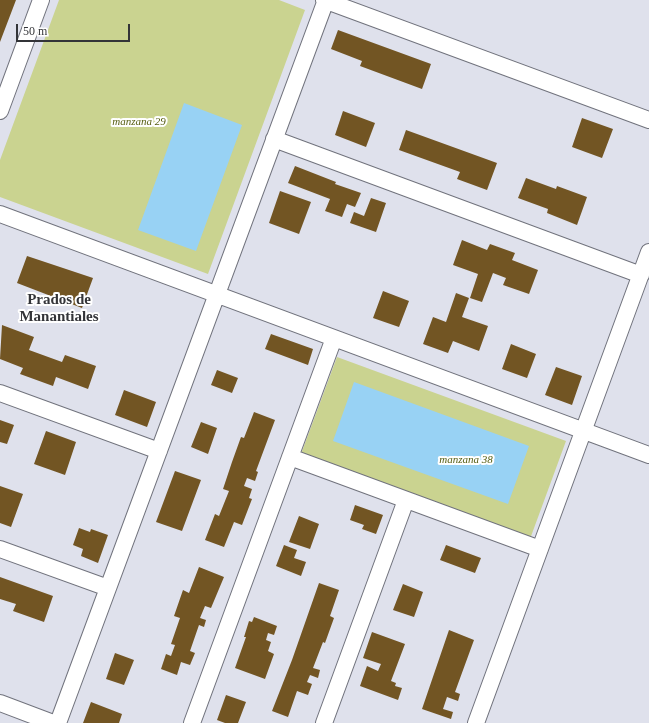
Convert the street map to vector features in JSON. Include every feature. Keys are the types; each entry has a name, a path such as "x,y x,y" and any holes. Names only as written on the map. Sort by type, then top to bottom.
{"street":[{"path":"0,111 41,0"},
{"path":"58,723 325,0 649,120"},
{"path":"274,139 641,275"},
{"path":"0,214 649,455"},
{"path":"476,723 649,252"},
{"path":"192,723 334,338"},
{"path":"0,393 159,451"},
{"path":"290,457 540,549"},
{"path":"324,723 406,500"},
{"path":"0,549 108,588"},
{"path":"0,703 53,723"}],"green space":[{"name":"manzana 29","path":"59,0 279,0 305,10 208,274 0,197 0,160"},
{"name":"manzana 38","path":"337,357 566,441 530,539 301,454"}],"water":[{"path":"184,103 242,125 196,251 138,230"},
{"path":"354,382 529,446 508,504 333,441"}],"building":[{"path":"0,0 16,0 0,42"},
{"path":"338,30 431,64 422,89 360,66 362,61 331,49"},
{"path":"343,111 375,123 366,147 335,135"},
{"path":"582,118 613,129 602,158 572,147"},
{"path":"406,130 497,163 487,190 457,179 460,172 399,150"},
{"path":"295,166 336,182 335,184 361,193 355,207 347,204 342,217 325,211 330,199 288,183"},
{"path":"526,178 556,189 557,186 587,197 577,225 547,213 548,209 518,198"},
{"path":"280,191 311,202 299,234 269,223"},
{"path":"371,198 386,203 376,232 350,223 354,212 364,216"},
{"path":"462,240 487,250 490,244 515,253 512,260 538,270 529,294 503,285 506,278 493,273 482,302 470,298 478,274 453,265"},
{"path":"27,256 93,278 82,308 17,283"},
{"path":"383,291 409,301 399,327 373,318"},
{"path":"456,293 469,298 462,317 488,326 479,351 453,341 448,353 423,344 433,317 446,322"},
{"path":"2,325 34,337 29,350 62,362 65,355 96,366 88,389 56,377 53,386 20,374 23,368 0,359"},
{"path":"271,334 313,349 308,365 265,349"},
{"path":"511,344 536,354 527,378 502,369"},
{"path":"556,367 582,376 572,405 545,395"},
{"path":"217,370 238,378 232,393 211,385"},
{"path":"124,390 156,402 147,427 115,415"},
{"path":"254,412 275,420 256,471 258,472 255,481 247,478 244,486 252,489 249,498 252,499 242,525 234,522 224,547 205,540 215,514 219,516 229,491 223,489 241,437 244,438"},
{"path":"0,420 14,425 7,444 0,442"},
{"path":"201,422 217,428 208,454 191,447"},
{"path":"46,431 76,442 65,475 34,464"},
{"path":"175,471 201,480 182,531 156,522"},
{"path":"0,486 23,494 11,527 0,523"},
{"path":"355,505 383,515 376,534 362,529 364,525 350,520"},
{"path":"299,516 319,524 310,549 289,542"},
{"path":"79,528 90,532 91,529 108,535 98,563 81,556 83,549 73,545"},
{"path":"284,545 297,550 294,558 306,562 301,576 276,566"},
{"path":"446,545 481,558 475,573 440,560"},
{"path":"199,567 224,577 211,608 205,606 200,618 206,620 204,627 199,625 190,651 195,653 190,665 181,662 177,675 161,669 166,654 171,656 175,645 171,644 180,618 174,616 183,590 189,593"},
{"path":"0,577 53,596 44,622 13,611 16,604 0,599"},
{"path":"319,583 339,590 330,616 334,618 325,643 323,642 313,668 320,670 318,678 310,675 307,682 312,684 308,695 297,691 288,717 272,711"},
{"path":"403,584 423,592 414,617 393,610"},
{"path":"254,617 277,626 274,635 268,633 266,640 271,642 268,651 274,654 265,679 235,668 246,637 244,637 249,621 252,622"},
{"path":"449,630 474,640 455,692 460,694 458,701 447,697 443,709 453,712 451,719 422,709"},
{"path":"372,632 405,644 391,681 396,683 395,686 402,688 398,700 360,686 367,666 378,671 381,664 363,658"},
{"path":"115,653 134,660 124,685 106,679"},
{"path":"226,695 246,702 238,723 225,723 217,720"},
{"path":"91,702 122,714 119,723 83,723"}],"district":[{"name":"Prados de Manantiales","path":"59,308"}]}
